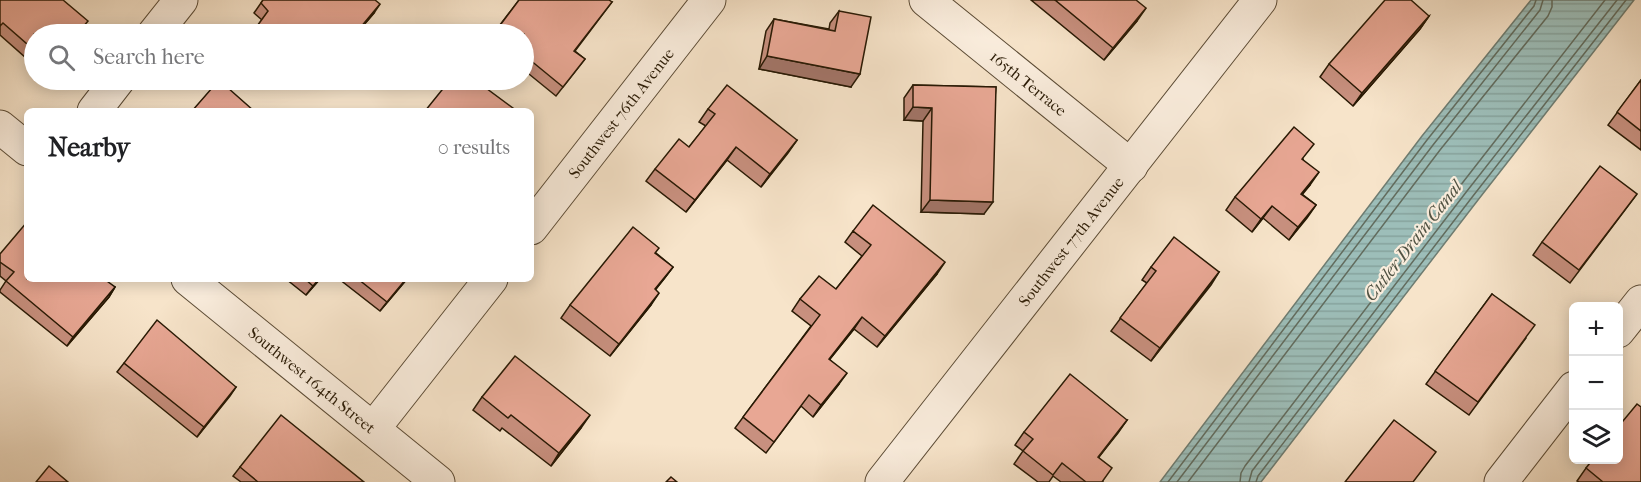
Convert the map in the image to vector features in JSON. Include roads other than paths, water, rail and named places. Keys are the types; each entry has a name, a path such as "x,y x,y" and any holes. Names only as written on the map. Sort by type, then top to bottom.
{"street":[{"path":"162,24 181,0"},
{"name":"Southwest 76th Avenue","path":"534,224 709,0"},
{"name":"165th Terrace","path":"926,0 1131,166"},
{"name":"Southwest 77th Avenue","path":"882,482 1260,0"},
{"path":"95,108 110,90"},
{"path":"0,127 24,147"},
{"name":"Southwest 164th Street","path":"192,282 438,482"},
{"path":"373,429 489,282"},
{"path":"1623,325 1641,302"},
{"path":"1501,482 1569,394"}],"water":[{"name":"Cutler Drain Canal","path":"1531,0 1634,0 1261,482 1160,482 1422,136"}]}
